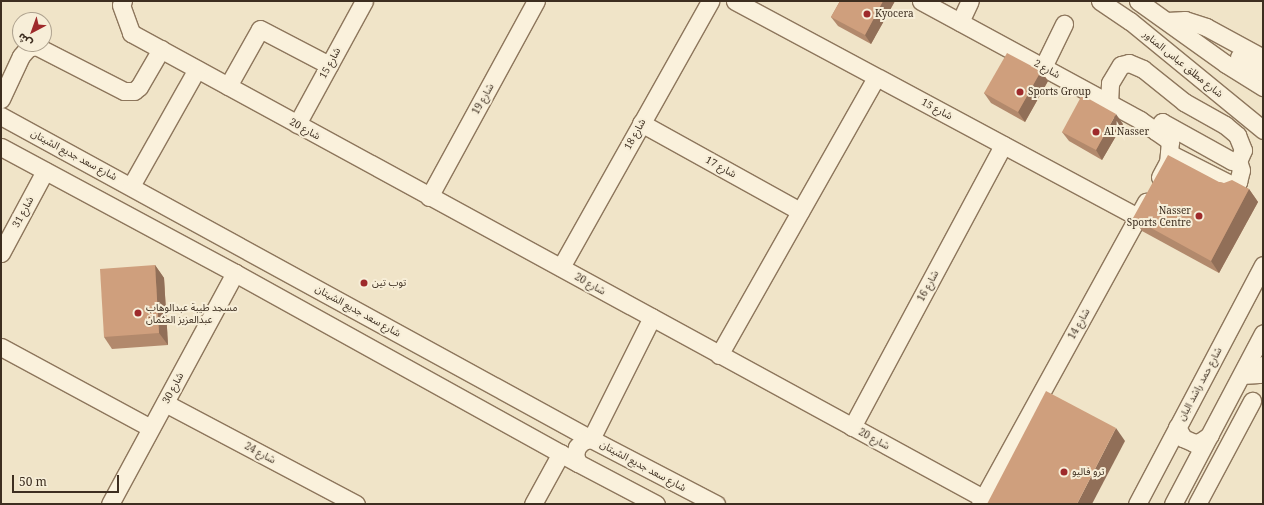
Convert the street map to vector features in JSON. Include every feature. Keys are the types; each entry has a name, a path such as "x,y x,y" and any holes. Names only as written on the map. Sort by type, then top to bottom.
{"street":[{"name":"شارع 20","path":"123,1 121,5 131,33 429,197 652,317 852,427 982,501"},
{"name":"شارع 15","path":"297,124 364,1"},
{"name":"شارع 19","path":"429,197 536,1"},
{"name":"شارع 18","path":"560,267 710,1"},
{"name":"شارع 15","path":"735,1 1138,217"},
{"name":"شارع 2","path":"921,1 1140,120 1156,131 1170,147 1232,185 1238,182 1241,170 1238,161"},
{"path":"960,22 970,1"},
{"name":"شارع مطلق عباس المناور","path":"1100,1 1130,21 1263,130"},
{"path":"1138,1 1226,64 1263,87"},
{"path":"1167,21 1185,20 1206,27 1262,62"},
{"path":"1043,67 1064,24"},
{"path":"228,86 260,29 329,64"},
{"path":"1187,35 1217,44 1262,62"},
{"path":"1,99 21,56 28,48 36,46 124,91 134,91 140,87 161,49"},
{"path":"1109,103 1110,83 1121,65 1129,62 1143,69 1184,102 1225,125 1237,135 1243,150 1238,161 1232,161 1162,122 1156,131"},
{"path":"131,186 197,69"},
{"path":"720,355 876,76"},
{"name":"شارع سعد جديع الشيتان","path":"1,116 550,416 716,504"},
{"name":"شارع 17","path":"641,123 800,211"},
{"name":"شارع 16","path":"852,427 1003,145"},
{"path":"1,147 235,273 578,463 656,504"},
{"name":"شارع 14","path":"982,501 1168,162 1170,147"},
{"name":"شارع 31","path":"1,253 46,171"},
{"name":"شارع حمد راشد البان","path":"1137,504 1263,265"},
{"name":"شارع 30","path":"110,504 235,273"},
{"path":"578,463 575,455 577,447 583,441 591,438 652,317"},
{"path":"1173,504 1263,333"},
{"path":"1,347 151,428"},
{"path":"1242,375 1259,374 1263,365"},
{"path":"1197,504 1257,404 1232,394"},
{"name":"شارع 24","path":"165,403 356,504"},
{"path":"537,439 545,439 553,434 555,425 550,416"},
{"path":"1177,427 1183,438 1194,443 1200,442 1210,435"},
{"path":"533,504 561,453"}],"building":[{"path":"840,1 883,1 865,35 831,17"},
{"name":"Sports Group","path":"1007,53 1041,71 1018,112 984,93"},
{"name":"Al Nasser","path":"1082,95 1116,114 1096,150 1062,132"},
{"name":"Nasser Sports Centre","path":"1168,155 1219,182 1224,183 1232,180 1249,189 1211,261 1133,218"},
{"name":"مسجد طيبة عبدالوهاب عبدالعزيز العثمان","path":"155,265 159,333 104,337 100,269"},
{"name":"ترو فاليو","path":"1046,391 1116,428 1077,504 987,504"}],"place":[{"name":"Kyocera","path":"867,14"},
{"name":"Sports Group","path":"1020,92"},
{"name":"Al Nasser","path":"1096,132"},
{"name":"Nasser Sports Centre","path":"1199,216"},
{"name":"توب تين","path":"364,283"},
{"name":"مسجد طيبة عبدالوهاب عبدالعزيز العثمان","path":"138,313"},
{"name":"ترو فاليو","path":"1064,472"}]}
